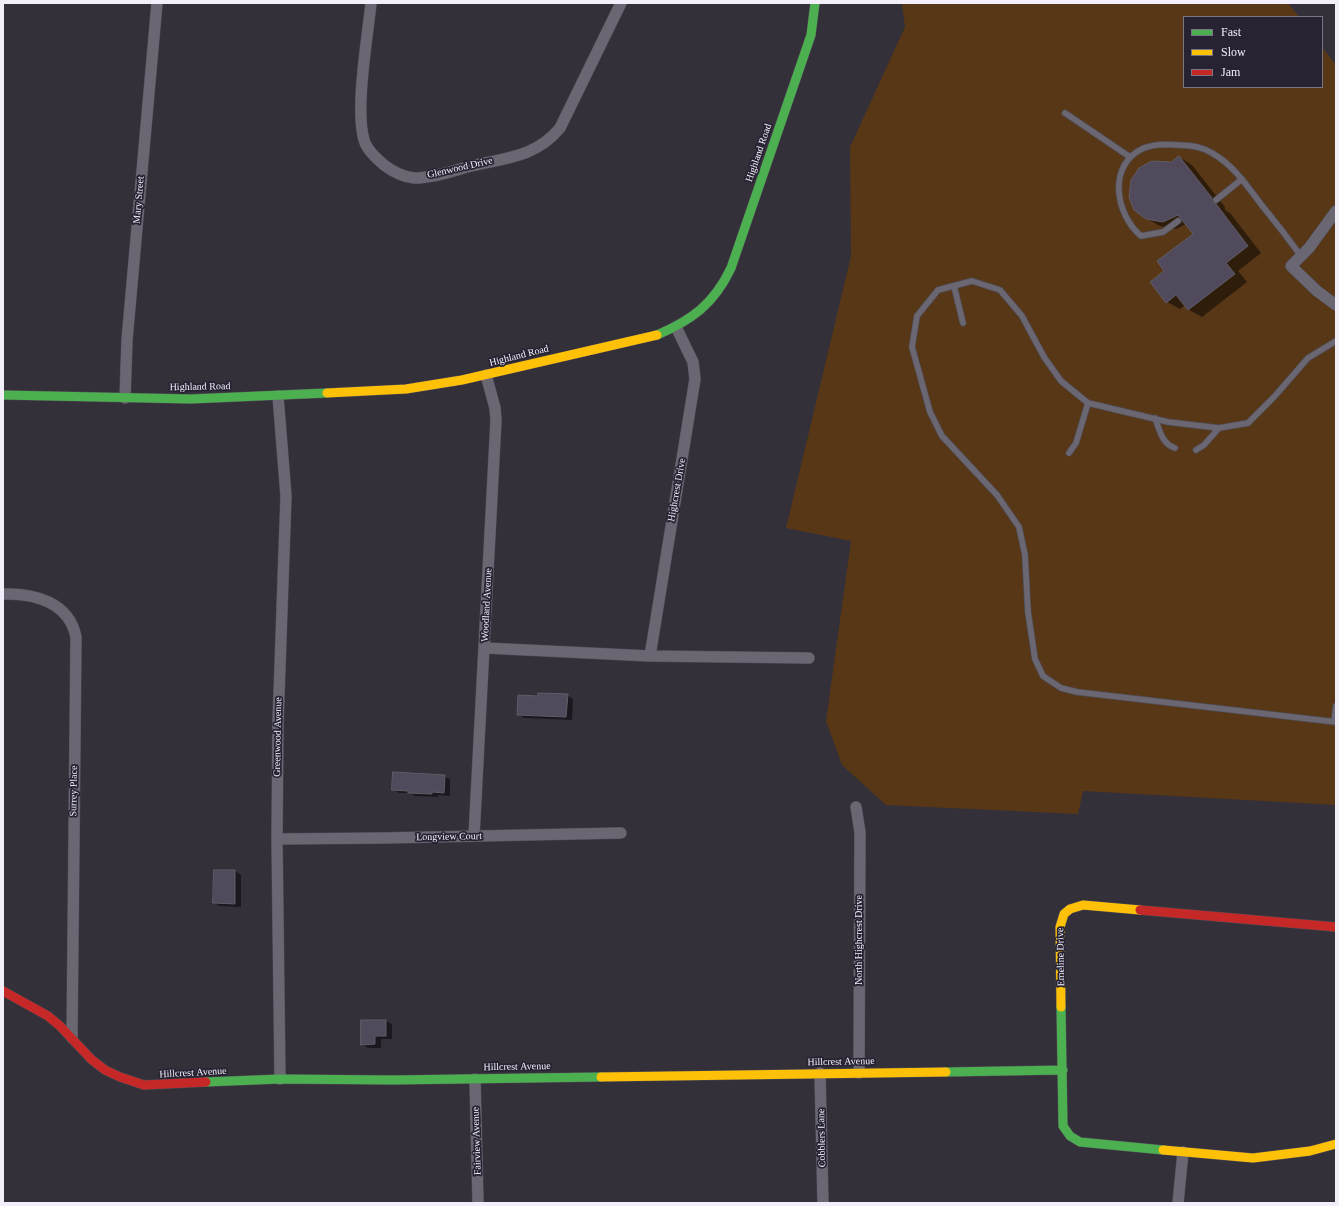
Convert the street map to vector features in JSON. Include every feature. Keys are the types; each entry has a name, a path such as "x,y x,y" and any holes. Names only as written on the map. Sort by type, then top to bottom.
{"street":[{"name":"Mary Street","path":"125,398 127,340 157,3"},
{"name":"Glenwood Drive","path":"371,3 360,110 362,135 372,154 391,171 413,178 441,174 525,153 545,144 560,128 621,3"},
{"name":"Highland Road","path":"3,395 191,399 406,390 486,375 657,335 676,326 697,314 711,300 723,285 731,268 811,36 815,3"},
{"path":"1336,211 1309,248 1291,266 1317,291 1336,305"},
{"name":"Highcrest Drive","path":"650,656 695,379 694,362 676,326"},
{"name":"Woodland Avenue","path":"474,836 496,420 495,408 486,375"},
{"name":"Greenwood Avenue","path":"278,396 286,496 278,715 277,839 280,1079"},
{"name":"Surrey Place","path":"3,594 23,594 50,602 61,610 69,619 76,637 72,1038"},
{"path":"485,648 650,656 809,658"},
{"name":"North Highcrest Drive","path":"856,807 860,832 859,1073"},
{"name":"Longview Court","path":"277,839 621,832"},
{"name":"Emeline Drive","path":"1336,927 1083,905 1066,911 1060,922 1063,1126 1072,1138 1080,1142 1253,1158 1297,1153 1336,1144"},
{"name":"Hillcrest Avenue","path":"3,991 48,1016 104,1070 120,1078 144,1086 280,1079 475,1079 1063,1070"},
{"name":"Cobblers Lane","path":"820,1073 823,1203"},
{"name":"Fairview Avenue","path":"475,1079 478,1203"},
{"path":"1178,1203 1184,1152"}],"lane":[{"path":"1065,113 1130,156"},
{"path":"1178,221 1163,232 1141,236 1132,228 1122,210 1118,186 1122,170 1130,156 1145,148 1168,144 1195,145 1212,152 1232,166 1301,256"},
{"path":"1216,200 1242,179"},
{"path":"1336,341 1308,358 1274,397 1248,423 1219,428 1155,418 1088,403 1061,381 1044,357 1022,316 1000,290 972,281 938,290 917,316 912,347 930,412 942,436 997,495 1019,527 1025,555 1028,612 1035,658 1043,676 1061,688 1077,692 1335,722 1336,706"},
{"path":"954,286 963,323"},
{"path":"1069,453 1076,442 1088,403"},
{"path":"1155,418 1162,438 1169,446 1175,448"},
{"path":"1196,450 1204,445 1219,428"}],"shaded area":[{"path":"902,3 1288,3 1298,16 1183,16 1183,88 1323,88 1323,48 1336,65 1336,805 1083,791 1078,814 886,805 842,765 826,721 851,541 786,528 851,256 850,147 905,27"}],"building":[{"path":"1179,156 1212,198 1212,202 1216,204 1248,246 1226,263 1235,274 1188,310 1176,295 1166,303 1150,282 1164,271 1157,261 1193,234 1178,215 1163,222 1146,219 1134,210 1129,197 1131,180 1139,168 1152,161 1171,162"},
{"path":"538,693 568,694 566,717 517,715 518,695 538,696"},
{"path":"393,772 445,775 444,793 408,793 408,791 392,790"},
{"path":"214,870 235,870 235,904 213,903"},
{"path":"361,1020 386,1020 386,1036 375,1036 375,1044 361,1045"}],"traffic: fast":[{"path":"657,335 681,323 701,309 717,292 731,268 811,35 815,3"},
{"path":"3,395 191,399 327,393"},
{"path":"1061,1007 1063,1126 1070,1136 1080,1142 1163,1150"},
{"path":"946,1072 1063,1070"},
{"path":"206,1082 280,1079 393,1080 601,1077"}],"traffic: slow":[{"path":"327,393 406,389 462,380 657,335"},
{"path":"1061,1007 1060,927 1064,914 1070,909 1083,905 1140,910"},
{"path":"601,1077 946,1072"},
{"path":"1163,1150 1253,1158 1310,1151 1336,1144"}],"traffic: jam":[{"path":"1140,910 1336,927"},
{"path":"3,991 48,1016 60,1026 91,1059 105,1070 120,1077 144,1085 206,1082"}]}
